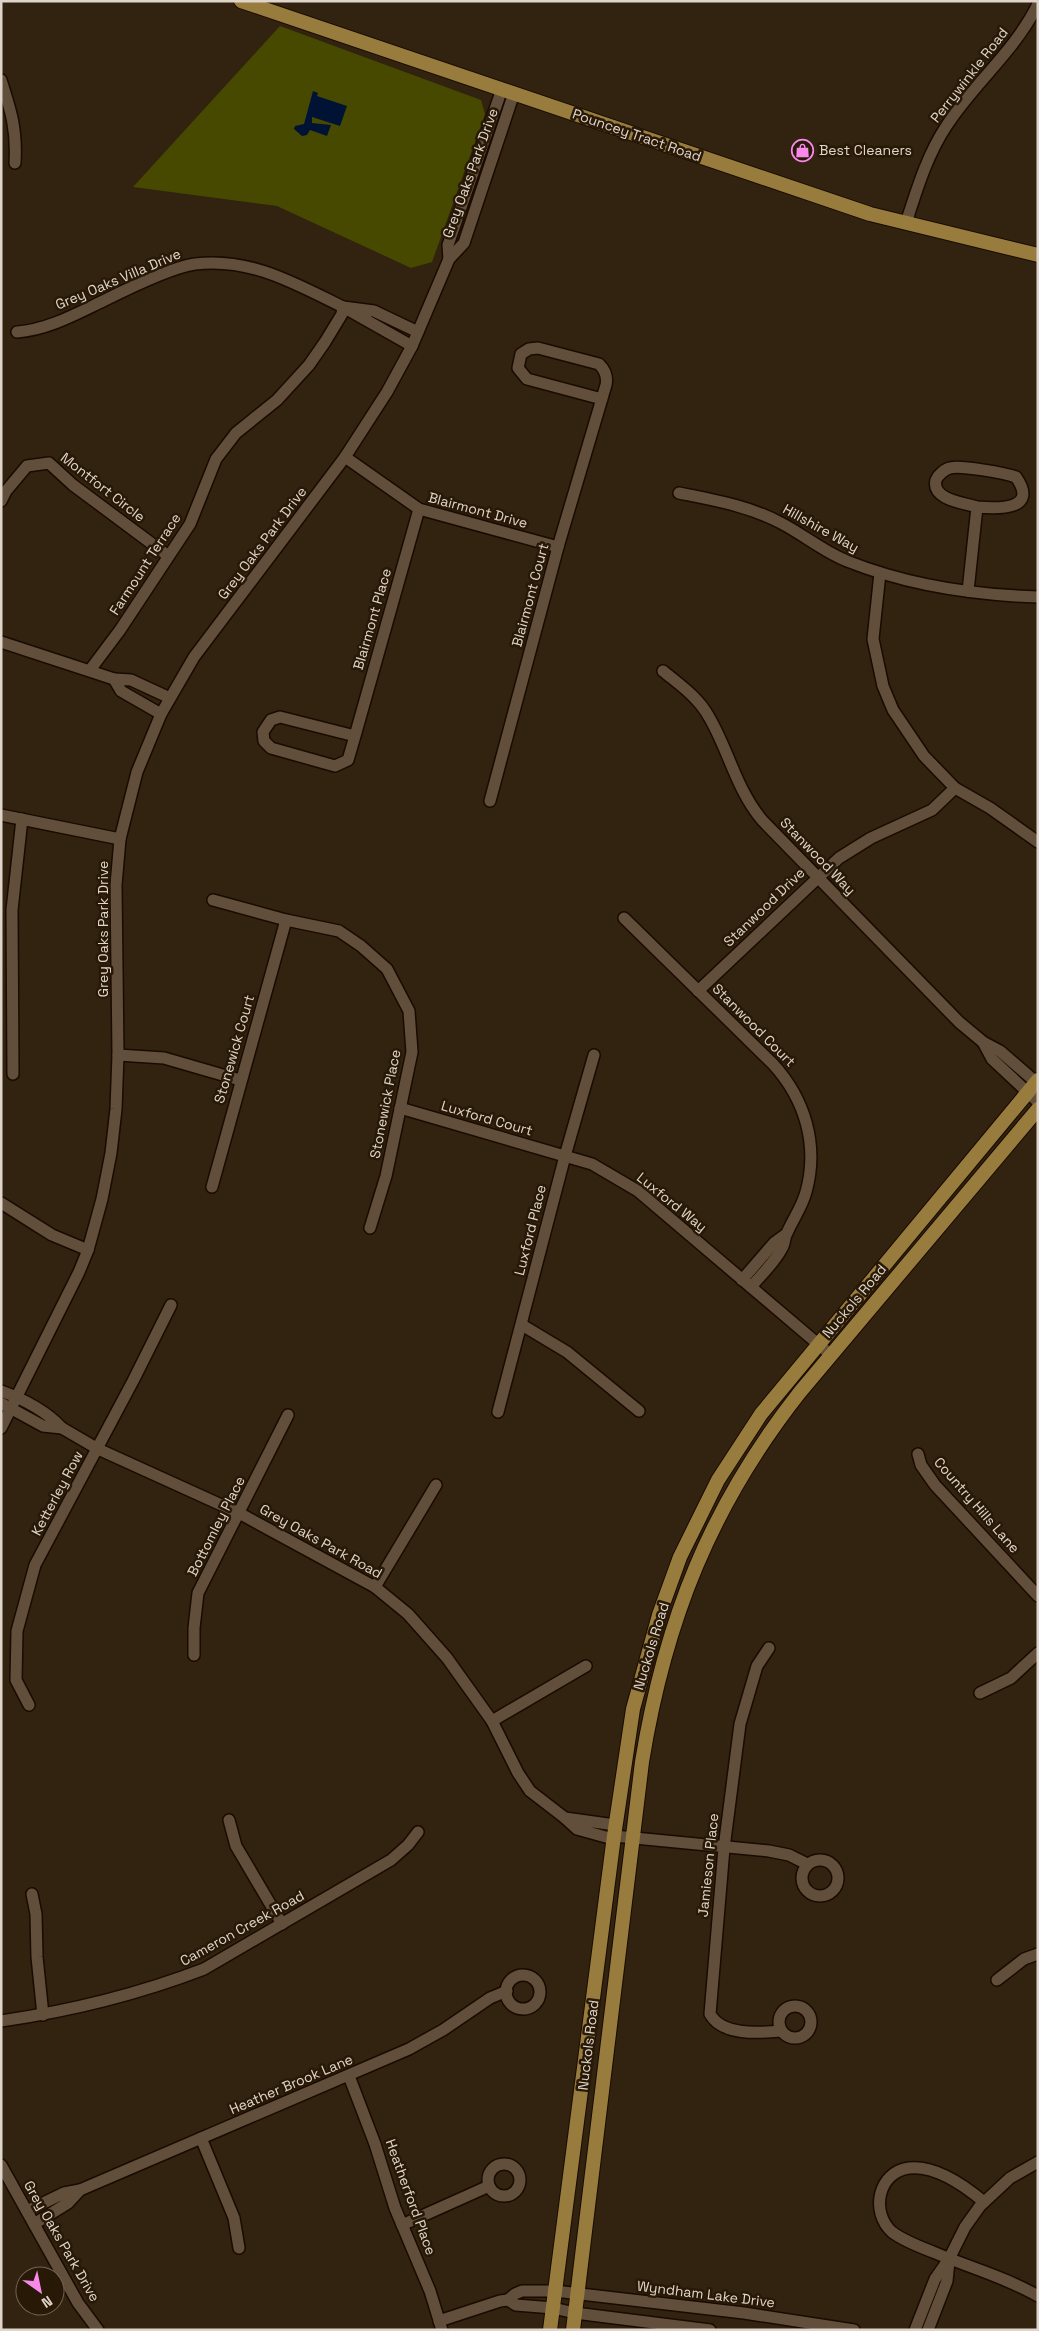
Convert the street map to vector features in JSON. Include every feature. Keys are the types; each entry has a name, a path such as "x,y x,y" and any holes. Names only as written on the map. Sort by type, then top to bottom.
{"main road":[{"name":"Pouncey Tract Road","path":"241,1 827,200 906,223 1038,255"},
{"name":"Nuckols Road","path":"550,2330 614,1833 631,1718 640,1677 659,1615 680,1557 718,1480 744,1438 772,1399 1035,1088"},
{"name":"Nuckols Road","path":"573,2330 632,1839 654,1697 676,1619 718,1516 753,1457 788,1407 1038,1109"}],"street":[{"name":"Perrywinkle Road","path":"906,223 928,160 946,125 1012,46 1038,4"},
{"path":"1,80 15,125 17,139 15,163"},
{"name":"Grey Oaks Park Drive","path":"1,1428 10,1403 79,1272 88,1250 102,1199 111,1152 116,1109 118,1054 116,885 120,839 138,772 161,714 194,657 345,457 387,392 412,346 449,259 448,245 508,91"},
{"name":"Grey Oaks Villa Drive","path":"17,332 30,331 57,321 158,277 194,264 238,264 278,275 343,307 412,346"},
{"name":"Grey Oaks Villa Drive","path":"343,307 374,310 418,332"},
{"name":"Farmount Terrace","path":"90,670 120,630 167,555 190,524 216,459 236,433 277,400 309,365 342,314 343,307"},
{"name":"Blairmont Court","path":"490,801 558,547 602,399 607,376 599,364 538,348 525,351 519,358 520,372 526,379 602,399"},
{"name":"Blairmont Drive","path":"345,457 418,509 558,547"},
{"name":"Montfort Circle","path":"1,501 6,491 27,466 49,463 73,485 167,555"},
{"path":"951,467 966,468 1016,476 1022,485 1023,494 1011,508 977,507 941,495 936,489 936,481 939,475 951,467"},
{"name":"Hillshire Way","path":"679,493 743,507 763,514 816,542 836,556 880,573 968,591 1005,596 1038,597"},
{"path":"968,591 977,507"},
{"name":"Blairmont Place","path":"355,736 280,717 271,720 263,732 264,741 271,748 335,766 348,760 355,736 418,509"},
{"path":"880,573 873,639 883,686 893,710 924,756 955,788 990,808 1038,842"},
{"path":"1,642 114,679 131,680 170,698"},
{"name":"Stanwood Way","path":"663,671 691,694 710,717 738,784 752,809 959,1022 983,1042 1000,1052 1035,1088"},
{"path":"114,679 121,691 161,714"},
{"name":"Stanwood Drive","path":"698,991 818,877 852,848 932,810 955,788"},
{"path":"1,815 120,839"},
{"path":"13,1074 12,910 22,819"},
{"name":"Stonewick Place","path":"213,900 286,920 339,931 361,946 387,969 408,1011 412,1052 386,1176 370,1228"},
{"name":"Stanwood Court","path":"624,918 781,1072 796,1095 806,1120 810,1140 810,1177 799,1210 785,1236 774,1243 747,1283"},
{"name":"Stonewick Court","path":"212,1187 240,1080 286,920"},
{"path":"118,1054 164,1058 240,1080"},
{"name":"Luxford Place","path":"498,1412 565,1156 594,1056"},
{"name":"Luxford Court","path":"400,1108 565,1156"},
{"name":"Luxford Way","path":"565,1156 592,1164 638,1191 747,1283 771,1295 831,1355"},
{"path":"1,1203 52,1235 88,1250"},
{"name":"Ketterley Row","path":"29,1705 16,1680 17,1631 35,1565 98,1449 171,1305"},
{"path":"522,1325 567,1352 639,1411"},
{"name":"Grey Oaks Park Road","path":"1,1391 10,1403 52,1418 62,1428 98,1449 239,1513 375,1587 408,1614 448,1658 492,1721 518,1773 530,1790 565,1818 632,1839 789,1855 808,1864"},
{"name":"Bottomley Place","path":"194,1656 194,1628 198,1593 288,1416"},
{"name":"Country Hills Lane","path":"918,1454 921,1465 935,1485 1038,1596"},
{"path":"375,1587 436,1485"},
{"name":"Jamieson Place","path":"769,1648 757,1666 740,1724 724,1848 710,2014 714,2022 725,2028 764,2032 781,2031"},
{"path":"980,1693 1011,1678 1038,1654"},
{"path":"492,1721 586,1666"},
{"path":"229,1820 236,1846 282,1924"},
{"name":"Cameron Creek Road","path":"1,2021 43,2015 177,1979 204,1969 391,1860 408,1845 418,1832"},
{"path":"32,1894 36,1914 37,1957 43,2015"},
{"path":"997,1980 1024,1959 1038,1954"},
{"name":"Heather Brook Lane","path":"27,2211 64,2193 80,2190 409,2049 443,2030 490,1998 507,1990"},
{"name":"Heatherford Place","path":"349,2076 376,2144 402,2225 430,2292 440,2325"},
{"path":"201,2138 234,2218 239,2248"},
{"path":"915,2330 935,2279 949,2259 965,2227 984,2202 1010,2178 1038,2162"},
{"name":"Grey Oaks Park Drive","path":"1,2165 78,2304 98,2330"},
{"path":"984,2202 961,2183 922,2169 910,2168 896,2173 883,2186 879,2201 880,2214 883,2221 893,2232 915,2244 1010,2282 1038,2296"},
{"path":"402,2225 488,2186"},
{"path":"34,2224 68,2204 80,2190"},
{"path":"928,2330 947,2281 949,2259"},
{"name":"Wyndham Lake Drive","path":"440,2325 500,2301 508,2300 514,2294 522,2291 555,2291 744,2312 854,2330"},
{"path":"508,2300 516,2305 553,2308 575,2313 710,2330"}],"shaded area":[{"path":"280,26 481,100 485,114 432,262 411,268 277,206 133,187"}],"water":[{"path":"313,91 318,93 317,96 347,106 340,126 312,117 312,123 331,125 327,136 310,130 307,135 302,136 294,129 295,126 304,124"}],"place":[{"name":"Best Cleaners","path":"803,150"}]}
